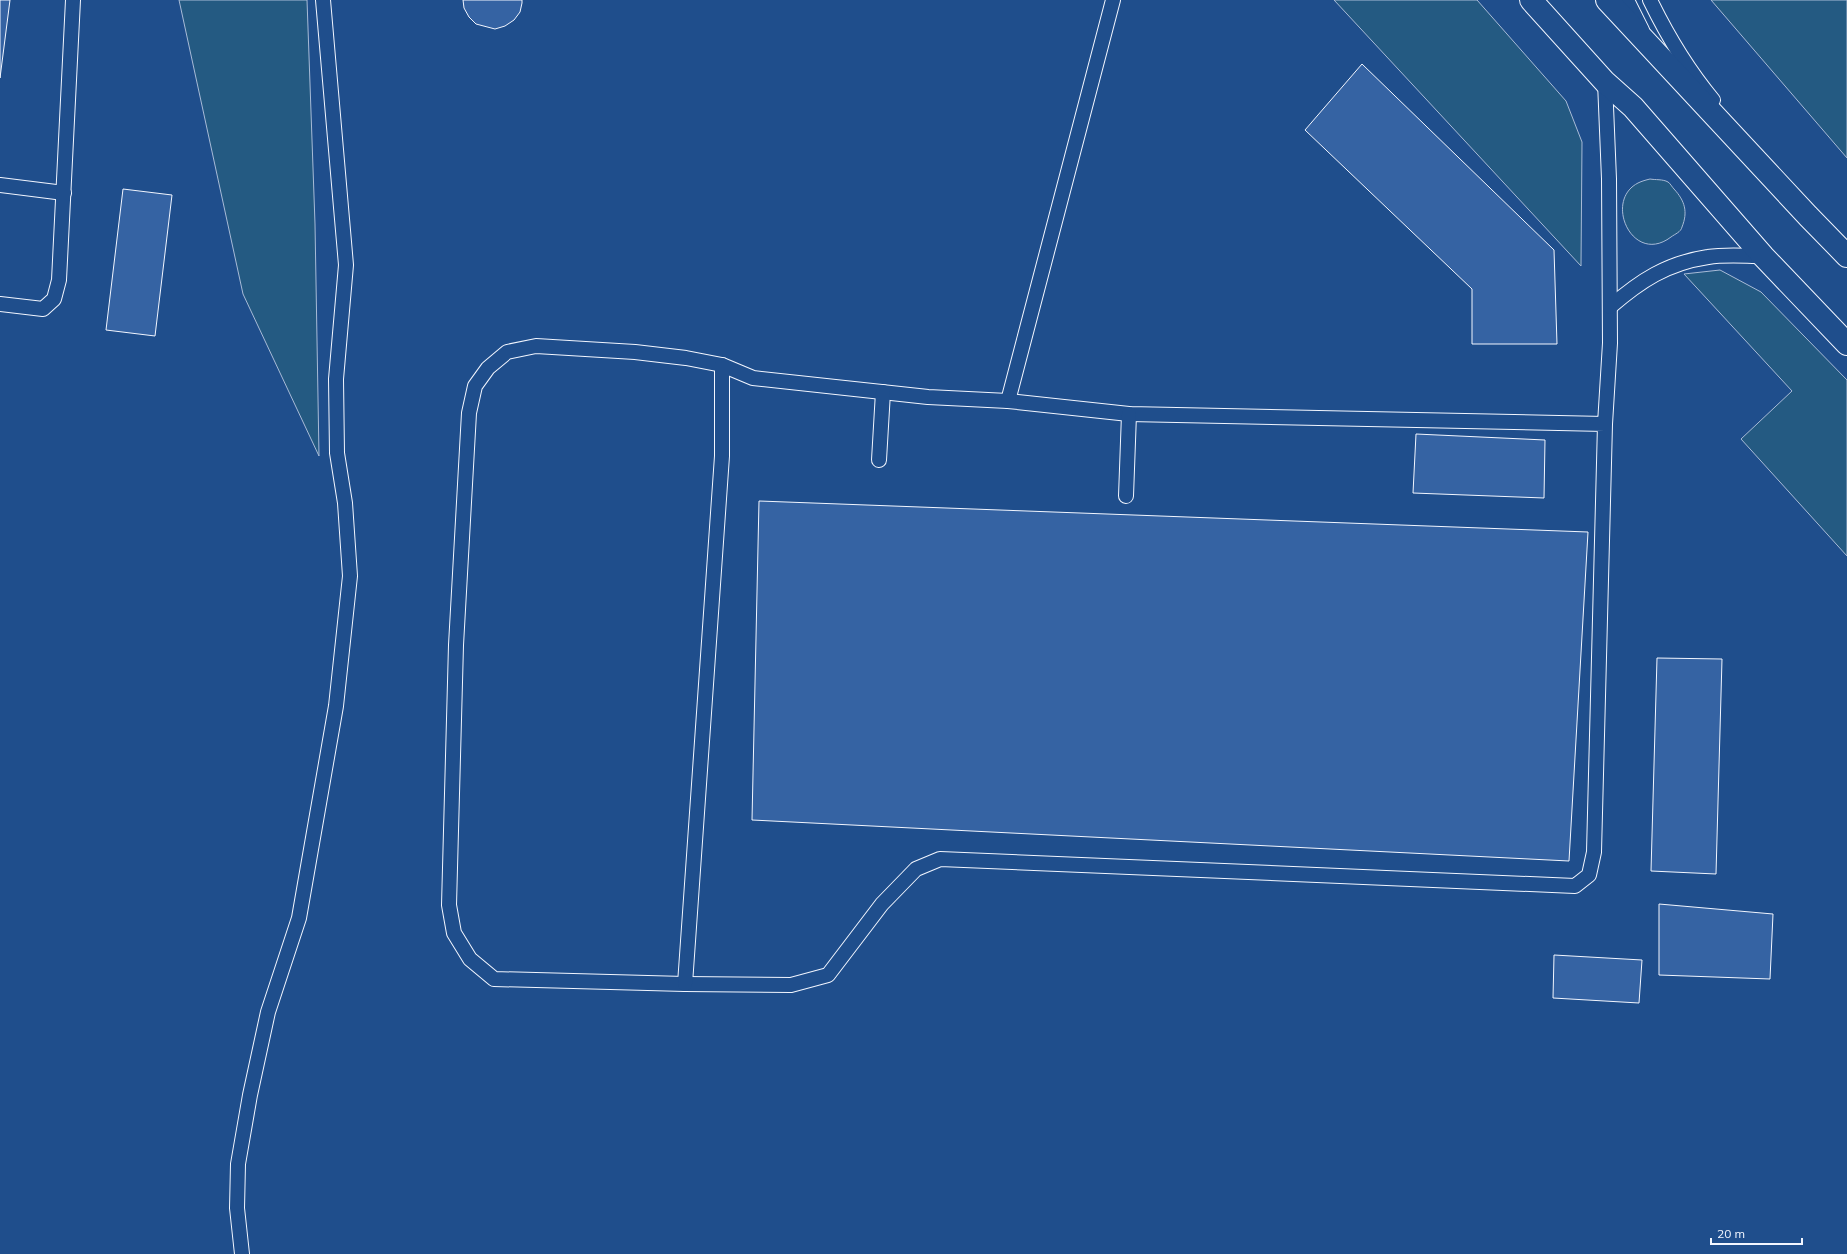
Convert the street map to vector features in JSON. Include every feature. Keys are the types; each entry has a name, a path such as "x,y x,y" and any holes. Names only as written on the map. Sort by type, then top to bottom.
{"highway":[{"path":"1531,0 1605,82 1633,107 1763,256 1847,344"},
{"path":"1607,0 1847,256"}],"lane":[{"path":"0,304 43,309 54,299 59,280 73,0"},
{"path":"242,1254 237,1208 238,1164 250,1095 268,1012 299,918 336,706 350,576 345,503 337,453 336,379 346,265 322,0"},
{"path":"1008,400 1114,0"},
{"path":"1627,0 1650,46"},
{"path":"1650,0 1661,22 1703,87 1808,216"},
{"path":"1605,82 1609,179 1610,343 1605,424 1594,852 1589,875 1575,886 940,859 916,869 882,904 828,975 791,985 494,979 470,959 454,933 449,905 455,692 469,413 475,386 488,368 508,352 536,346 636,352 686,358 722,366 753,378 928,397 1008,400 1129,414 1605,424"},
{"path":"0,185 64,193"},
{"path":"1610,307 1635,285 1667,268 1708,256 1763,256"},
{"path":"685,984 722,456 722,366"},
{"path":"879,460 883,392"},
{"path":"1126,496 1129,414"}],"shaded area":[{"path":"179,0 307,0 315,224 319,456 243,294"},
{"path":"1334,0 1477,0 1566,101 1582,142 1581,266"},
{"path":"1711,0 1847,0 1847,158"},
{"path":"1650,179 1664,180 1669,183 1681,198 1685,212 1684,222 1678,233 1657,244 1645,243 1635,237 1627,228 1623,216 1623,203 1628,192 1638,183"},
{"path":"1720,270 1761,292 1847,380 1847,556 1741,439 1792,391 1684,274"}],"building":[{"path":"0,0 10,0 0,78"},
{"path":"463,0 522,0 522,3 520,12 514,20 505,26 495,29 476,24 469,17 464,8"},
{"path":"1362,64 1554,250 1557,344 1472,344 1472,289 1305,130"},
{"path":"123,189 172,195 155,336 106,330"},
{"path":"1416,434 1545,440 1544,498 1413,493"},
{"path":"759,501 1588,532 1569,861 752,820"},
{"path":"1657,658 1722,659 1716,874 1651,871"},
{"path":"1659,904 1773,914 1770,979 1659,975"},
{"path":"1554,955 1642,960 1639,1003 1553,998"}]}
